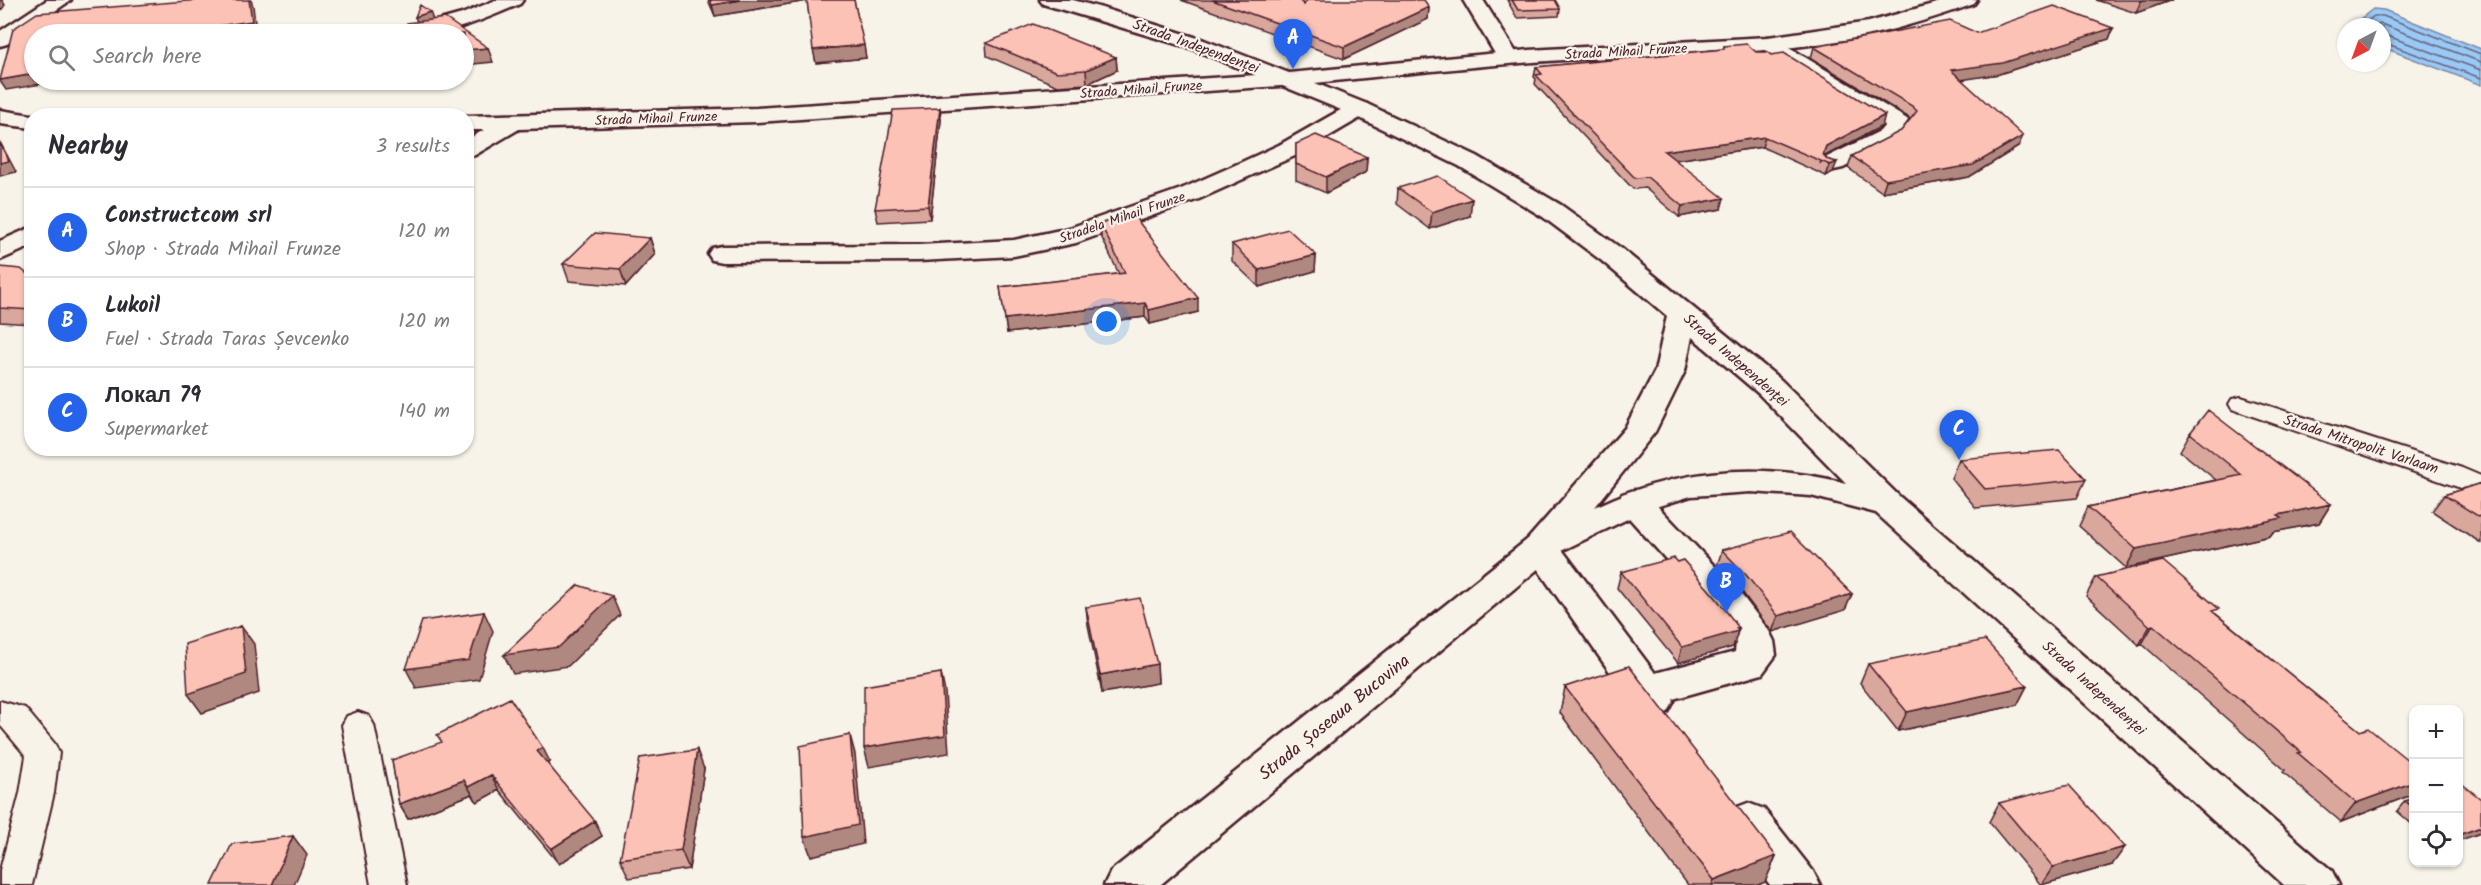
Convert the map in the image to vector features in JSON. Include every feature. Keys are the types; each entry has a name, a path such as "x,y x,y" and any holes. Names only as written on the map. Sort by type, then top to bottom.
{"street":[{"path":"24,24 61,0"},
{"path":"447,24 469,18 513,0"},
{"name":"Strada Independenței","path":"1050,0 1157,31 1359,109 1468,161 1552,211 1612,255 1770,387 1888,505 2316,885"},
{"path":"1473,0 1508,57"},
{"name":"Strada Mihail Frunze","path":"474,123 757,115 1287,80 1508,57 1768,43 1872,29 1926,16 1967,0"},
{"path":"0,40 24,24"},
{"path":"1768,43 1899,124 1888,135 1834,163"},
{"name":"Stradela Mihail Frunze","path":"722,254 920,253 1014,248 1076,235 1190,194 1251,167 1288,150 1359,109"},
{"path":"0,117 24,121"},
{"name":"Strada Mihail Frunze","path":"474,145 513,122"},
{"path":"0,252 24,239"},
{"name":"Strada Șoseaua Bucovina","path":"1127,885 1541,548 1639,432 1670,371 1682,313"},
{"name":"Strada Șoseaua Bucovina","path":"1541,548 1634,502 1689,485 1751,481 1811,485 1888,505"},
{"path":"1634,502 1727,603 1755,641 1756,655 1748,663 1645,691"},
{"path":"1541,548 1674,728"},
{"path":"1725,792 1797,885"}],"lane":[{"name":"Strada Mitropolit Varlaam","path":"2241,404 2453,474 2481,486"},
{"path":"0,712 14,717 43,753 37,793 14,885"},
{"path":"358,725 389,885"}],"water":[{"path":"2373,9 2384,10 2481,49 2481,85 2391,50 2391,18 2362,18"}],"building":[{"path":"200,0 249,0 252,21 231,24 24,24 24,76 0,80 13,29 37,13"},
{"path":"710,0 741,0 712,5"},
{"path":"807,0 854,0 864,45 813,50"},
{"path":"1212,0 1299,0 1304,5 1307,0 1424,0 1429,7 1344,47"},
{"path":"1512,0 1555,0 1560,9 1518,10"},
{"path":"420,5 430,12 415,17"},
{"path":"2054,6 2113,28 2003,63 1951,70 2023,136 1973,165 1886,180 1852,156 1901,131 1917,111 1814,47 1950,21 1977,33"},
{"path":"445,18 454,24 406,24"},
{"path":"1033,24 1116,57 1086,70 1057,72 986,43"},
{"path":"474,38 488,48 474,49"},
{"path":"1747,44 1756,52 1767,52 1771,55 1784,53 1885,115 1826,146 1823,154 1826,159 1837,162 1830,165 1765,137 1664,151 1724,198 1682,206 1647,177 1635,178 1536,75 1542,74 1536,67 1724,49 1724,46"},
{"path":"940,108 928,206 875,209 893,110"},
{"path":"1316,135 1367,157 1326,177 1296,164 1296,144"},
{"path":"0,144 9,161 0,163"},
{"path":"1438,176 1472,199 1432,212 1398,188"},
{"path":"1134,216 1198,298 1149,310 1145,303 1005,319 1000,287 1125,273 1100,223"},
{"path":"1288,229 1316,255 1259,270 1232,244"},
{"path":"595,233 650,238 620,269 563,264"},
{"path":"0,267 21,269 24,271 24,310 0,308"},
{"path":"2208,410 2331,504 2278,515 2282,518 2136,549 2088,507 2242,475 2190,433"},
{"path":"2059,450 2086,479 1985,489 1959,459"},
{"path":"2481,483 2481,518 2444,495"},
{"path":"1790,532 1852,594 1778,616 1747,576 1722,550"},
{"path":"1674,558 1678,562 1683,560 1717,599 1739,628 1736,628 1738,631 1682,647 1621,572"},
{"path":"2163,561 2219,609 2212,611 2360,731 2368,728 2409,761 2409,784 2356,803 2298,753 2301,752 2153,625 2150,626 2096,577"},
{"path":"578,585 612,596 559,647 504,655"},
{"path":"1140,598 1157,664 1100,675 1086,607"},
{"path":"484,612 469,660 406,669 422,621"},
{"path":"241,626 246,674 188,694 185,644"},
{"path":"1985,640 2027,686 1907,712 1868,664"},
{"path":"1629,666 1776,856 1714,880 1565,687"},
{"path":"941,673 945,735 864,748 864,686"},
{"path":"510,698 543,748 537,751 595,821 551,849 491,775 468,787 464,780 399,804 392,760 442,742 437,735"},
{"path":"850,735 858,825 804,837 800,746"},
{"path":"697,750 681,850 620,859 640,758"},
{"path":"2069,785 2125,847 2053,867 1999,803"},
{"path":"2463,785 2481,799 2481,827 2463,833"},
{"path":"293,836 272,885 212,885 232,844"}],"place":[{"name":"Constructcom srl","path":"1293,69"},
{"name":"Локал 79","path":"1959,460"},
{"name":"Lukoil","path":"1726,613"}]}
